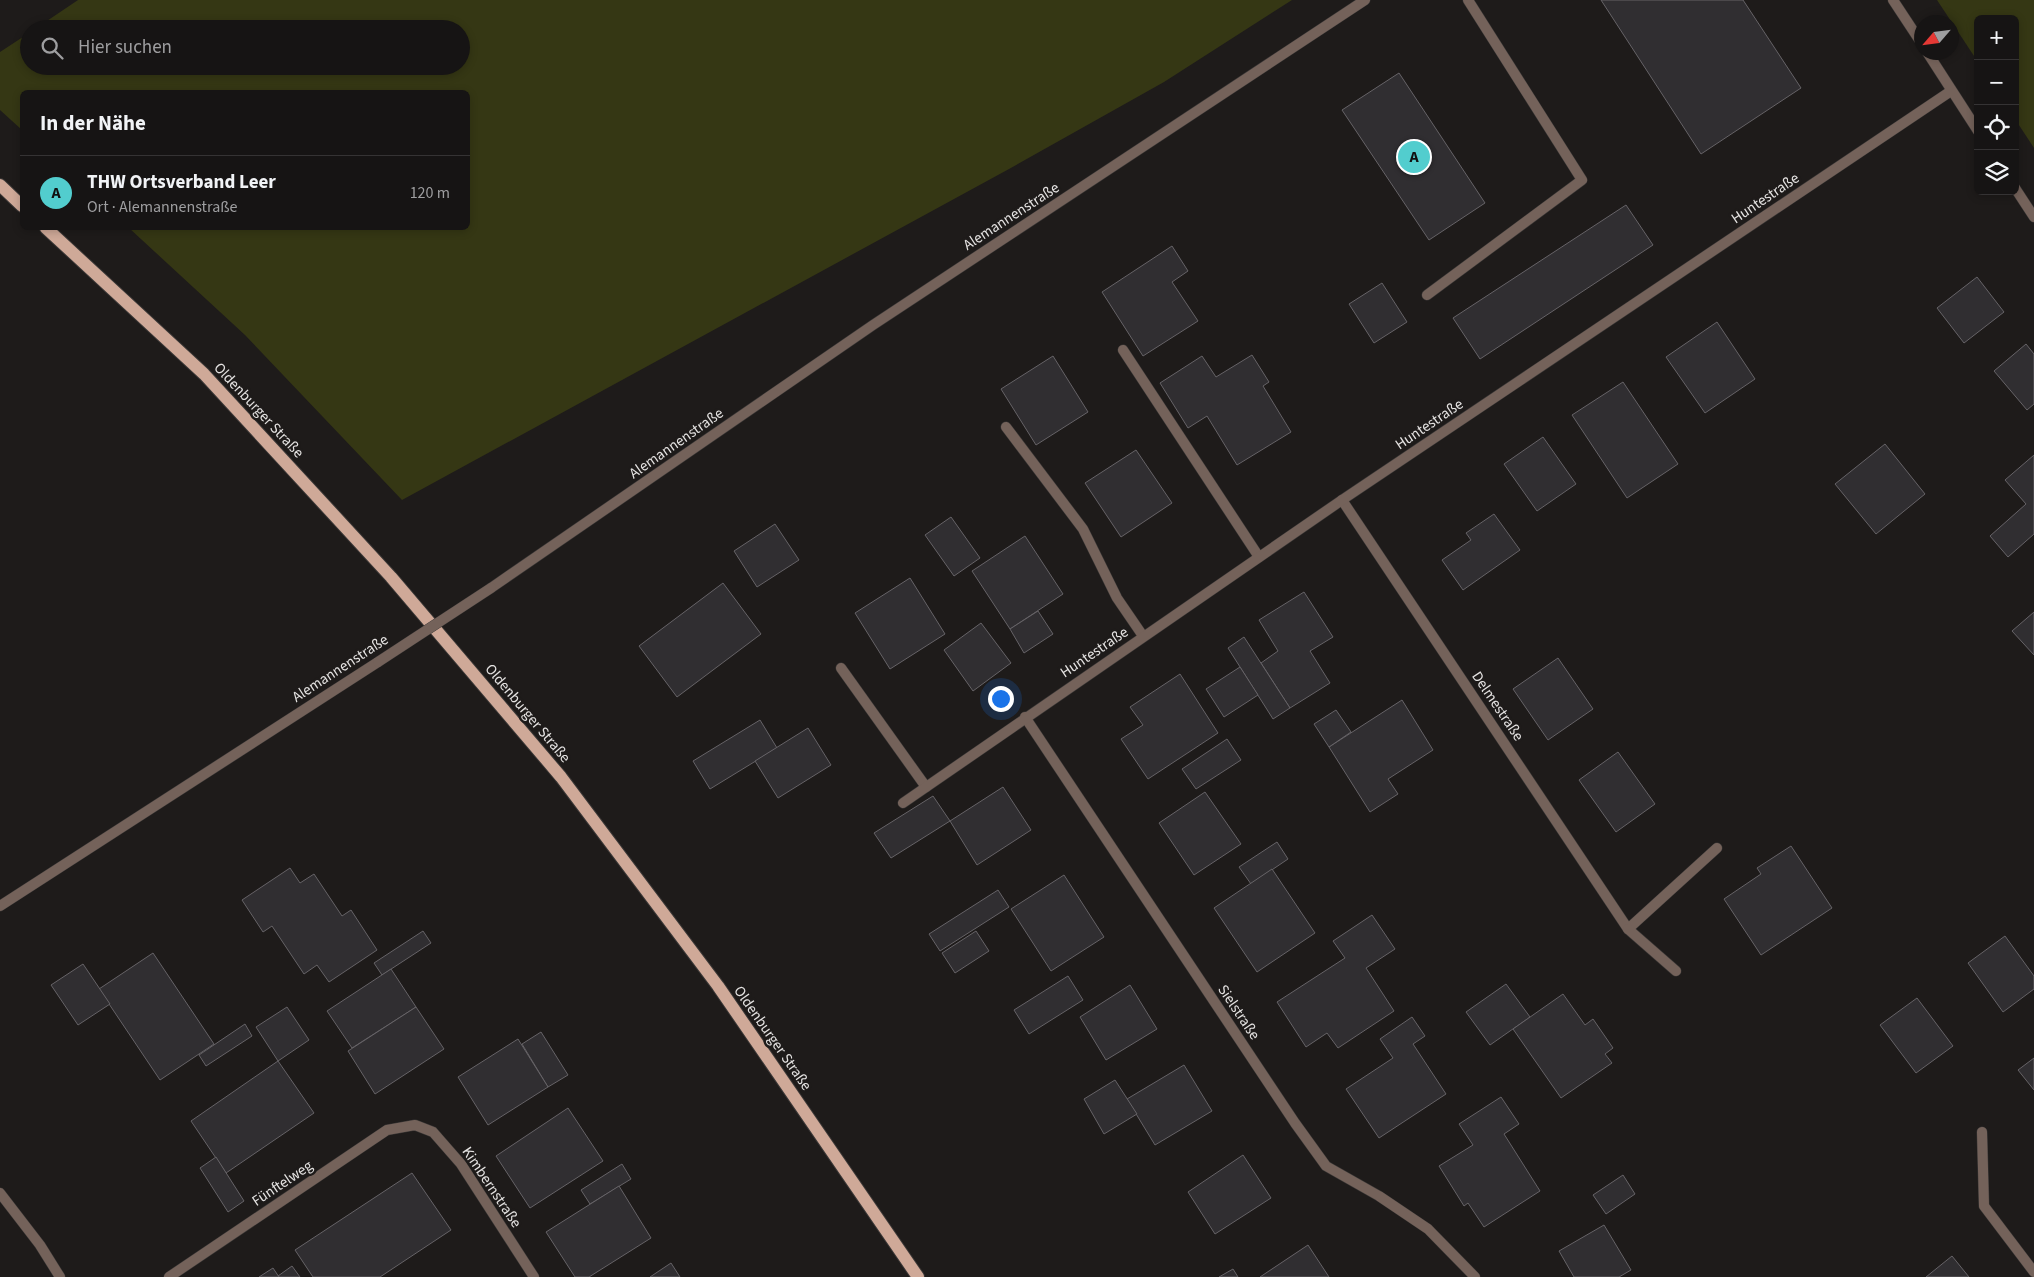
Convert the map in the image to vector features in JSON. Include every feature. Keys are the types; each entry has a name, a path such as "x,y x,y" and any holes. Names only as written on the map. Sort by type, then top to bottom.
{"main road":[{"path":"0,185 20,204"},
{"name":"Oldenburger Straße","path":"48,230 204,374 391,577 560,777 718,986 918,1277"}],"street":[{"name":"Alemannenstraße","path":"0,906 491,588 874,324 1366,0"},
{"path":"1427,295 1582,180 1468,0"},
{"path":"1894,0 1914,31"},
{"path":"1932,60 1974,125"},
{"name":"Huntestraße","path":"903,803 1342,500 1951,91"},
{"path":"2019,194 2034,217"},
{"path":"1124,350 1259,557"},
{"path":"1006,427 1082,529 1117,598 1143,636"},
{"name":"Delmestraße","path":"1342,500 1628,928 1676,971"},
{"path":"841,668 926,787"},
{"name":"Sielstraße","path":"1025,717 1295,1123 1326,1166 1380,1196 1428,1230 1475,1277"},
{"path":"1628,928 1717,848"},
{"name":"Fünftelweg","path":"169,1277 387,1130 415,1125"},
{"name":"Kimbernstraße","path":"415,1125 433,1132 461,1164 534,1277"},
{"path":"1982,1132 1984,1206 2034,1272"},
{"path":"0,1193 40,1245 60,1277"}],"green space":[{"path":"78,0 1292,0 1164,82 1009,169 402,500 245,335 131,230 470,230 470,90 20,90 20,128 0,110 0,52 20,39 20,75 470,75 470,20 48,20"},
{"path":"1937,0 2034,0 2034,148 2019,125 2019,15 1974,15 1974,56 1959,33 1959,15 1947,15"}],"building":[{"path":"1601,0 1743,0 1801,88 1701,154"},
{"path":"1399,73 1485,203 1429,240 1342,110"},
{"path":"1626,205 1653,245 1480,359 1453,318"},
{"path":"1172,246 1188,271 1172,282 1198,321 1143,356 1102,292"},
{"path":"1977,277 2004,312 1964,343 1937,308"},
{"path":"1382,283 1407,322 1374,343 1349,304"},
{"path":"1717,322 1755,379 1705,413 1666,357"},
{"path":"2026,344 2034,354 2034,404 2027,410 1994,371"},
{"path":"1252,355 1269,382 1263,386 1291,432 1237,465 1207,416 1188,428 1160,383 1202,356 1216,377"},
{"path":"1053,356 1088,412 1036,445 1001,389"},
{"path":"1623,382 1678,464 1627,498 1572,415"},
{"path":"1543,437 1576,484 1537,511 1504,464"},
{"path":"1885,444 1925,494 1876,534 1835,484"},
{"path":"1136,450 1172,503 1121,537 1085,483"},
{"path":"2034,455 2034,534 2008,557 1990,536 2026,504 2005,480"},
{"path":"1494,514 1520,550 1463,590 1442,560 1471,540 1466,533"},
{"path":"951,517 980,558 954,576 925,535"},
{"path":"775,524 799,560 757,587 734,551"},
{"path":"1025,536 1063,594 1010,629 972,571"},
{"path":"910,578 945,634 890,669 855,613"},
{"path":"723,583 761,634 677,697 639,646"},
{"path":"1304,592 1333,637 1310,651 1330,683 1290,708 1261,663 1278,651 1259,620"},
{"path":"1038,611 1053,634 1024,653 1010,629"},
{"path":"2034,612 2034,655 2012,631"},
{"path":"981,623 1011,663 973,691 944,650"},
{"path":"1244,637 1290,708 1273,719 1228,648"},
{"path":"1558,658 1593,709 1548,740 1513,689"},
{"path":"1240,667 1258,695 1224,717 1206,689"},
{"path":"1180,674 1218,733 1148,779 1121,739 1143,725 1130,707"},
{"path":"1402,700 1433,750 1388,779 1398,794 1370,812 1329,747"},
{"path":"1336,710 1351,732 1329,747 1314,724"},
{"path":"760,720 777,748 710,789 693,761"},
{"path":"808,728 831,765 778,798 755,761"},
{"path":"1227,739 1241,760 1196,789 1182,769"},
{"path":"1618,752 1655,804 1616,832 1579,780"},
{"path":"1003,787 1031,830 977,865 950,821"},
{"path":"1205,792 1241,844 1194,875 1159,823"},
{"path":"933,796 950,821 891,858 874,833"},
{"path":"1277,842 1288,859 1251,884 1239,867"},
{"path":"1791,846 1832,908 1761,955 1724,899 1761,874 1757,868"},
{"path":"290,868 300,883 314,874 342,916 351,910 377,950 329,982 317,965 304,974 272,926 263,932 242,900"},
{"path":"1272,869 1315,933 1257,972 1214,908"},
{"path":"1064,875 1104,937 1051,971 1011,909"},
{"path":"998,890 1009,907 940,951 929,934"},
{"path":"1372,915 1395,949 1366,968 1394,1011 1338,1048 1327,1033 1306,1047 1277,1002 1345,958 1333,941"},
{"path":"423,931 431,943 382,975 374,963"},
{"path":"976,931 989,951 955,973 942,953"},
{"path":"2005,936 2034,976 2034,989 2003,1012 1968,963"},
{"path":"153,953 214,1044 160,1080 99,989"},
{"path":"83,964 110,1004 78,1025 51,985"},
{"path":"391,969 416,1007 352,1048 327,1011"},
{"path":"1068,976 1083,1000 1029,1034 1014,1010"},
{"path":"1506,984 1530,1017 1490,1045 1466,1012"},
{"path":"1130,985 1157,1029 1106,1060 1080,1017"},
{"path":"1563,994 1585,1025 1593,1019 1613,1048 1605,1054 1612,1063 1561,1098 1513,1029"},
{"path":"1917,998 1953,1046 1916,1073 1880,1025"},
{"path":"287,1007 309,1040 278,1061 256,1027"},
{"path":"416,1007 444,1049 375,1094 348,1051"},
{"path":"1412,1017 1425,1036 1413,1044 1446,1094 1379,1138 1346,1089 1393,1058 1380,1039"},
{"path":"245,1024 252,1036 206,1066 199,1055"},
{"path":"541,1032 568,1075 548,1087 522,1044"},
{"path":"518,1039 548,1087 488,1125 458,1077"},
{"path":"2034,1058 2034,1090 2018,1070"},
{"path":"278,1061 314,1113 226,1173 191,1121"},
{"path":"1184,1065 1212,1111 1155,1145 1127,1099"},
{"path":"1115,1080 1137,1114 1104,1134 1084,1099"},
{"path":"1501,1097 1519,1124 1504,1134 1540,1191 1484,1227 1468,1203 1464,1206 1439,1166 1473,1145 1459,1124"},
{"path":"568,1108 603,1161 530,1208 496,1156"},
{"path":"1243,1155 1271,1198 1215,1234 1188,1192"},
{"path":"216,1157 244,1201 228,1212 200,1168"},
{"path":"622,1164 631,1179 590,1204 581,1190"},
{"path":"412,1173 451,1230 380,1277 313,1277 295,1250"},
{"path":"1623,1175 1635,1194 1606,1214 1593,1195"},
{"path":"619,1186 651,1238 589,1277 575,1277 546,1232"},
{"path":"1604,1225 1631,1270 1619,1277 1574,1277 1559,1251"},
{"path":"1308,1245 1329,1277 1260,1277"},
{"path":"1952,1256 1969,1277 1926,1277"},
{"path":"671,1263 680,1277 650,1277"},
{"path":"292,1266 300,1277 278,1276"},
{"path":"273,1268 279,1277 259,1277"},
{"path":"1233,1269 1238,1277 1219,1277"}],"place":[{"name":"THW Ortsverband Leer","path":"1414,157"}]}
